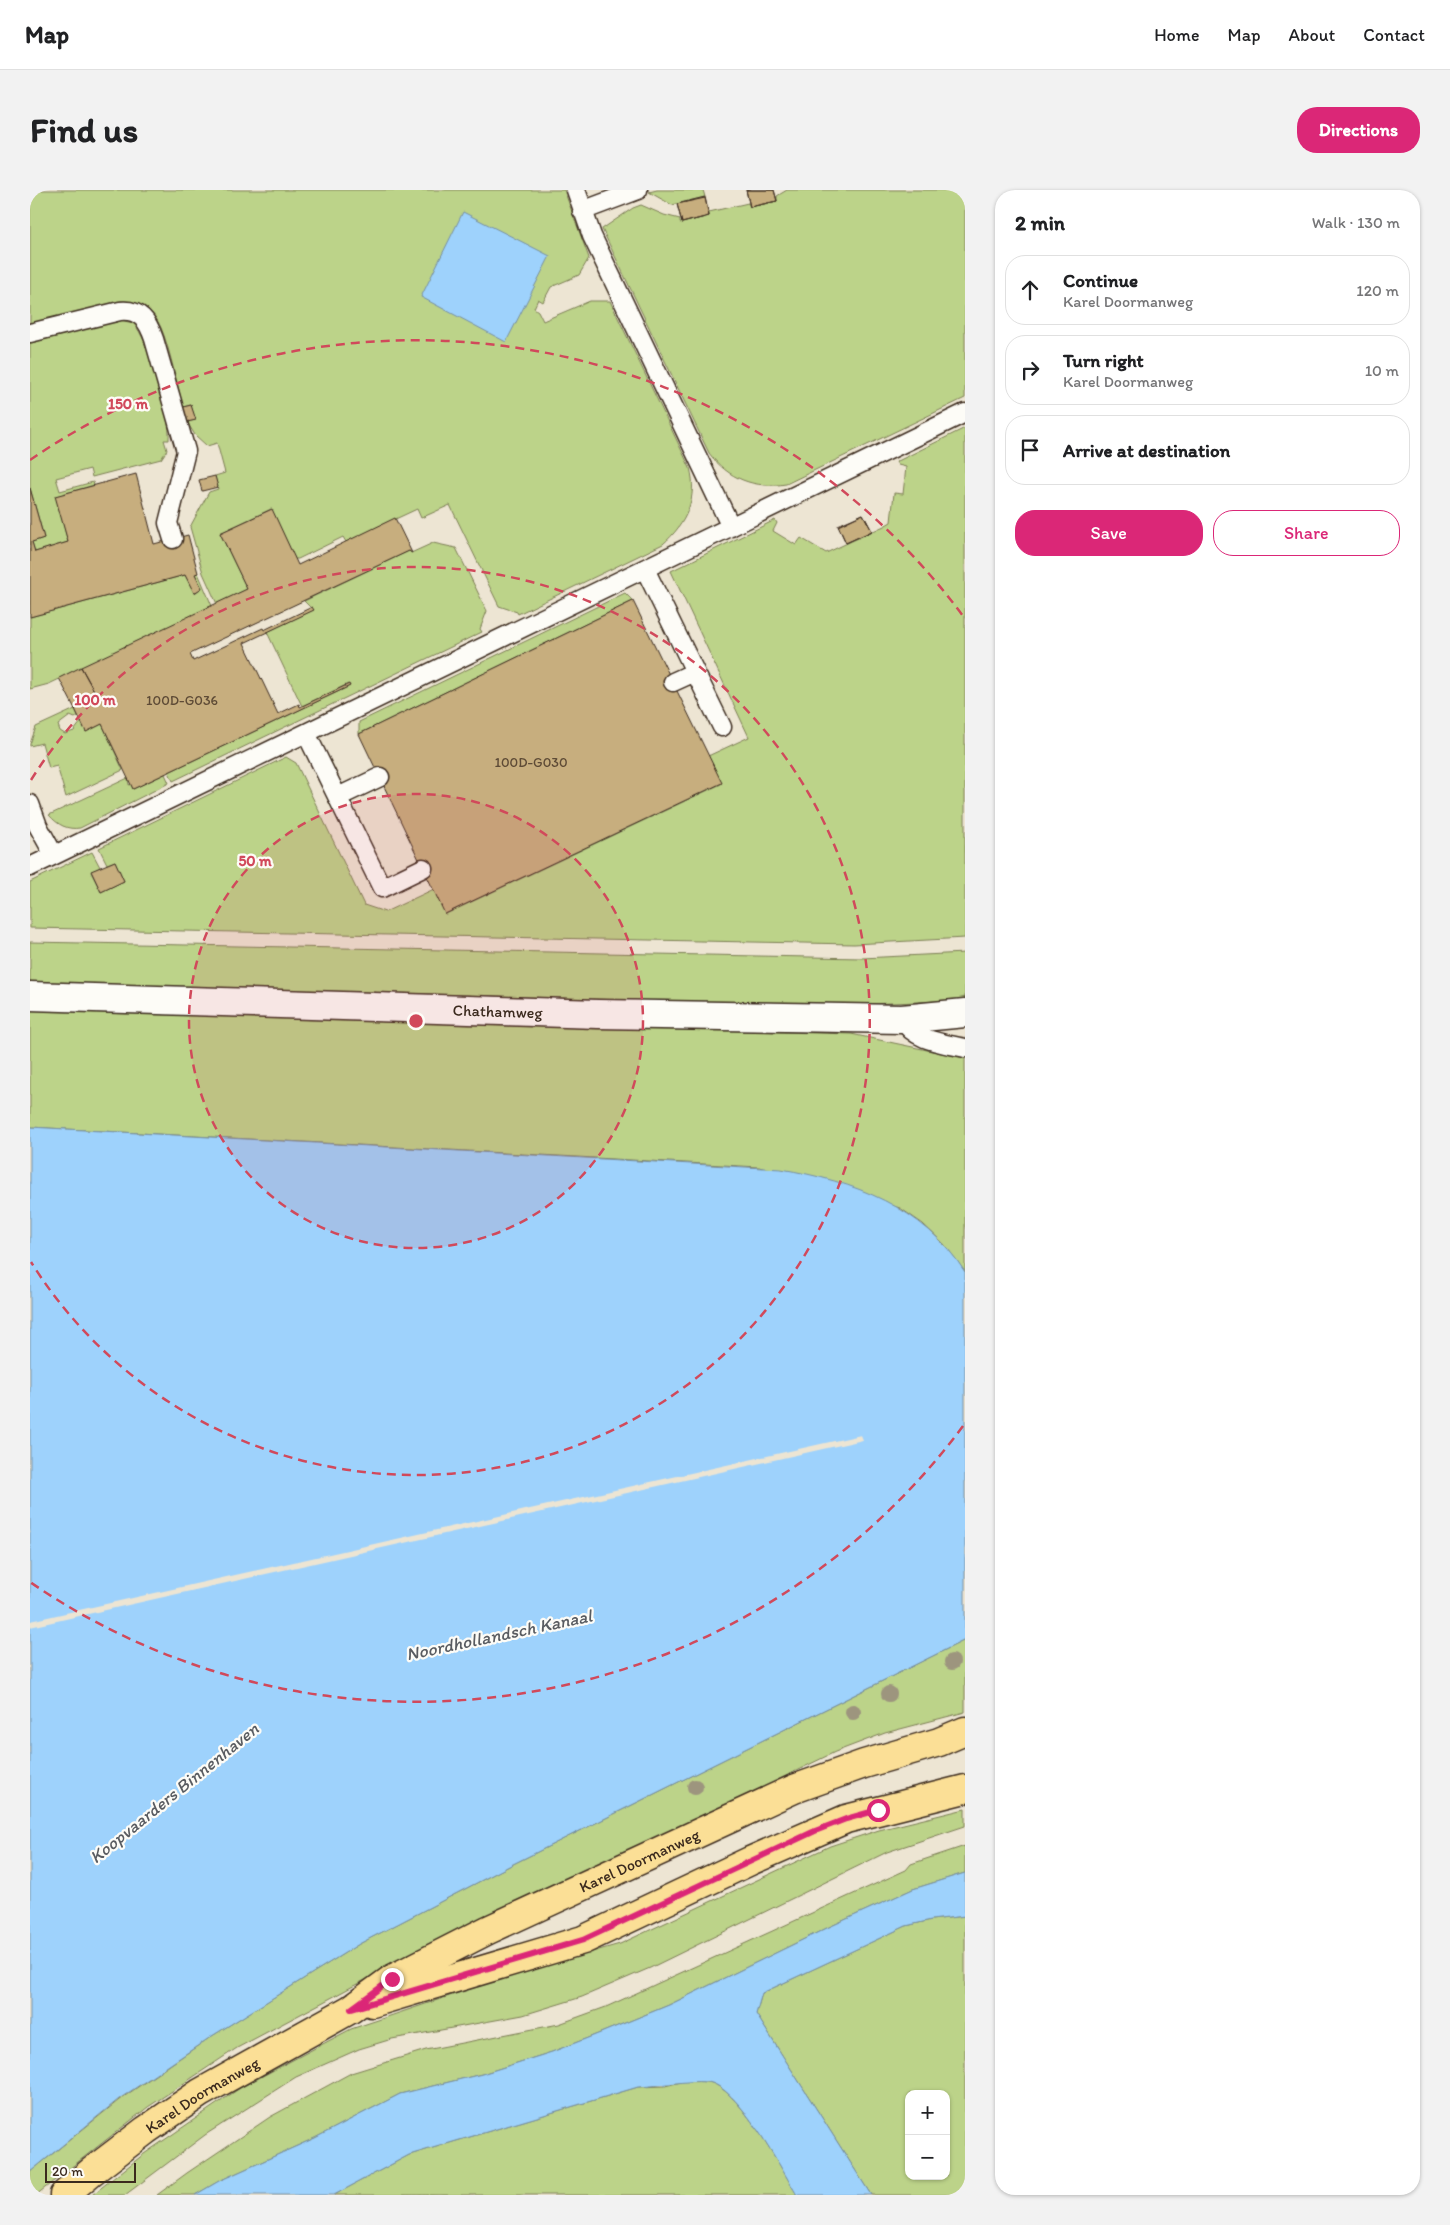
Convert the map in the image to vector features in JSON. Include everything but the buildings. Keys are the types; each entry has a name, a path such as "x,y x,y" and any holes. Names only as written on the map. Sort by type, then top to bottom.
{"main road":[{"name":"Karel Doormanweg","path":"64,2195 131,2141 200,2093 351,2009 392,1979 488,1930 794,1789 864,1764 952,1742 965,1731"},
{"name":"Karel Doormanweg","path":"351,2009 583,1940 766,1854 846,1819 965,1789"}],"street":[{"name":"Chathamweg","path":"30,996 588,1014 902,1019 965,1013"}],"lane":[{"path":"576,190 592,236 731,527"},
{"path":"582,211 638,190"},
{"path":"30,333 130,310 140,314 147,322 154,338 186,452 168,522 172,539"},
{"path":"30,866 965,413"},
{"path":"645,568 722,727"},
{"path":"673,682 695,672"},
{"path":"306,732 382,888 423,868"},
{"path":"338,797 380,777"},
{"path":"30,804 38,826 54,855"},
{"path":"902,1019 907,1028 916,1034 934,1041 965,1048"}],"green space":[{"path":"30,190 564,190 589,258 579,275 551,287 543,302 538,299 534,308 538,311 543,321 590,301 610,301 690,468 692,479 691,500 684,519 663,544 518,614 499,606 450,505 421,518 417,509 346,542 343,537 298,559 295,559 271,509 220,533 247,589 217,604 203,573 190,527 209,492 218,489 215,476 225,473 217,443 207,446 195,435 187,422 195,420 191,405 183,407 164,334 155,317 144,307 136,303 121,301 30,324"},
{"path":"657,190 703,190 705,197 672,205 649,192"},
{"path":"787,190 965,190 965,398 786,484 764,485 734,476 716,462 709,453 602,229 633,208 641,205 664,215 680,219 680,223 709,216 709,212 748,203 750,207 777,201 777,196"},
{"path":"120,320 133,323 146,345 152,361 163,397 169,429 169,440 164,440 167,450 161,459 92,477 90,469 56,478 60,491 93,482 94,485 56,496 68,542 35,552 32,542 44,538 30,488 30,343"},
{"path":"965,428 965,938 854,944 30,928 30,882 92,852 100,867 91,872 101,892 124,881 115,861 107,864 99,848 286,757 296,763 364,905 385,912 434,889 446,914 721,784 708,756 749,737 671,571 775,520 777,523 773,531 796,545 801,538 826,553 884,526 891,522 894,493 903,494 906,467 898,465 896,462"},
{"path":"433,543 456,548 487,611 480,629 482,632 173,781 169,772 350,686 348,684 302,706 267,632 313,610 304,601 409,551 411,553"},
{"path":"198,573 212,606 49,684 30,689 30,617 185,575 195,593 201,588 195,574"},
{"path":"625,593 633,601 359,734 359,722"},
{"path":"75,709 78,716 75,718 70,716 58,725 60,731 65,734 74,731 81,722 86,732 102,724 123,770 66,797 57,766 49,768 42,743 30,746 30,744 36,727"},
{"path":"165,774 169,783 80,828 63,826 49,815 128,778 129,785 131,784 133,789"},
{"path":"30,942 862,958 965,953 965,1000 819,1006 30,982"},
{"path":"30,1010 851,1034 965,1058 965,1272 944,1244 923,1224 900,1208 759,1167 30,1127"},
{"path":"965,1640 965,1712 885,1733 835,1752 359,1983 237,2048 148,2107 36,2195 30,2195 30,2172 119,2100 212,2036 359,1944 513,1864"},
{"path":"965,1809 965,1826 887,1852 650,1968 582,1997 523,2015 392,2039 359,2049 296,2077 205,2135 125,2195 92,2195 144,2154 240,2088 351,2029 521,1972 620,1944 830,1846 879,1830"},
{"path":"965,1846 965,1873 913,1889 827,1928 669,2005 552,2052 482,2074 400,2094 315,2138 219,2181 195,2195 157,2195 270,2117 351,2073 426,2050 559,2024 606,2007 906,1870 911,1864"},
{"path":"965,1916 965,2195 871,2195 756,2014 762,1993 906,1926 931,1920"},
{"path":"689,2080 708,2082 720,2087 732,2098 758,2131 797,2195 334,2195 409,2155 638,2087 665,2086"}],"water":[{"path":"463,212 550,256 506,342 421,297"},
{"path":"30,1127 781,1169 834,1181 885,1201 908,1214 929,1230 948,1249 965,1272 965,1640 513,1864 359,1944 212,2036 119,2099 30,2172"},
{"path":"965,1873 965,1916 931,1920 906,1926 762,1993 756,2014 871,2195 797,2195 758,2130 732,2097 719,2086 707,2082 681,2082 638,2087 409,2155 334,2195 195,2195 219,2181 315,2138 400,2094 482,2074 552,2052 669,2005 827,1928 913,1889"}],"pier":[{"path":"861,1435 863,1440 30,1627 30,1621"}],"route":[{"path":"392,1979 351,2009 583,1940 815,1831 846,1819 878,1810"}],"water label":[{"name":"Noordhollandsch Kanaal","path":"499,1635"},
{"name":"Koopvaarders Binnenhaven","path":"174,1793"}]}
